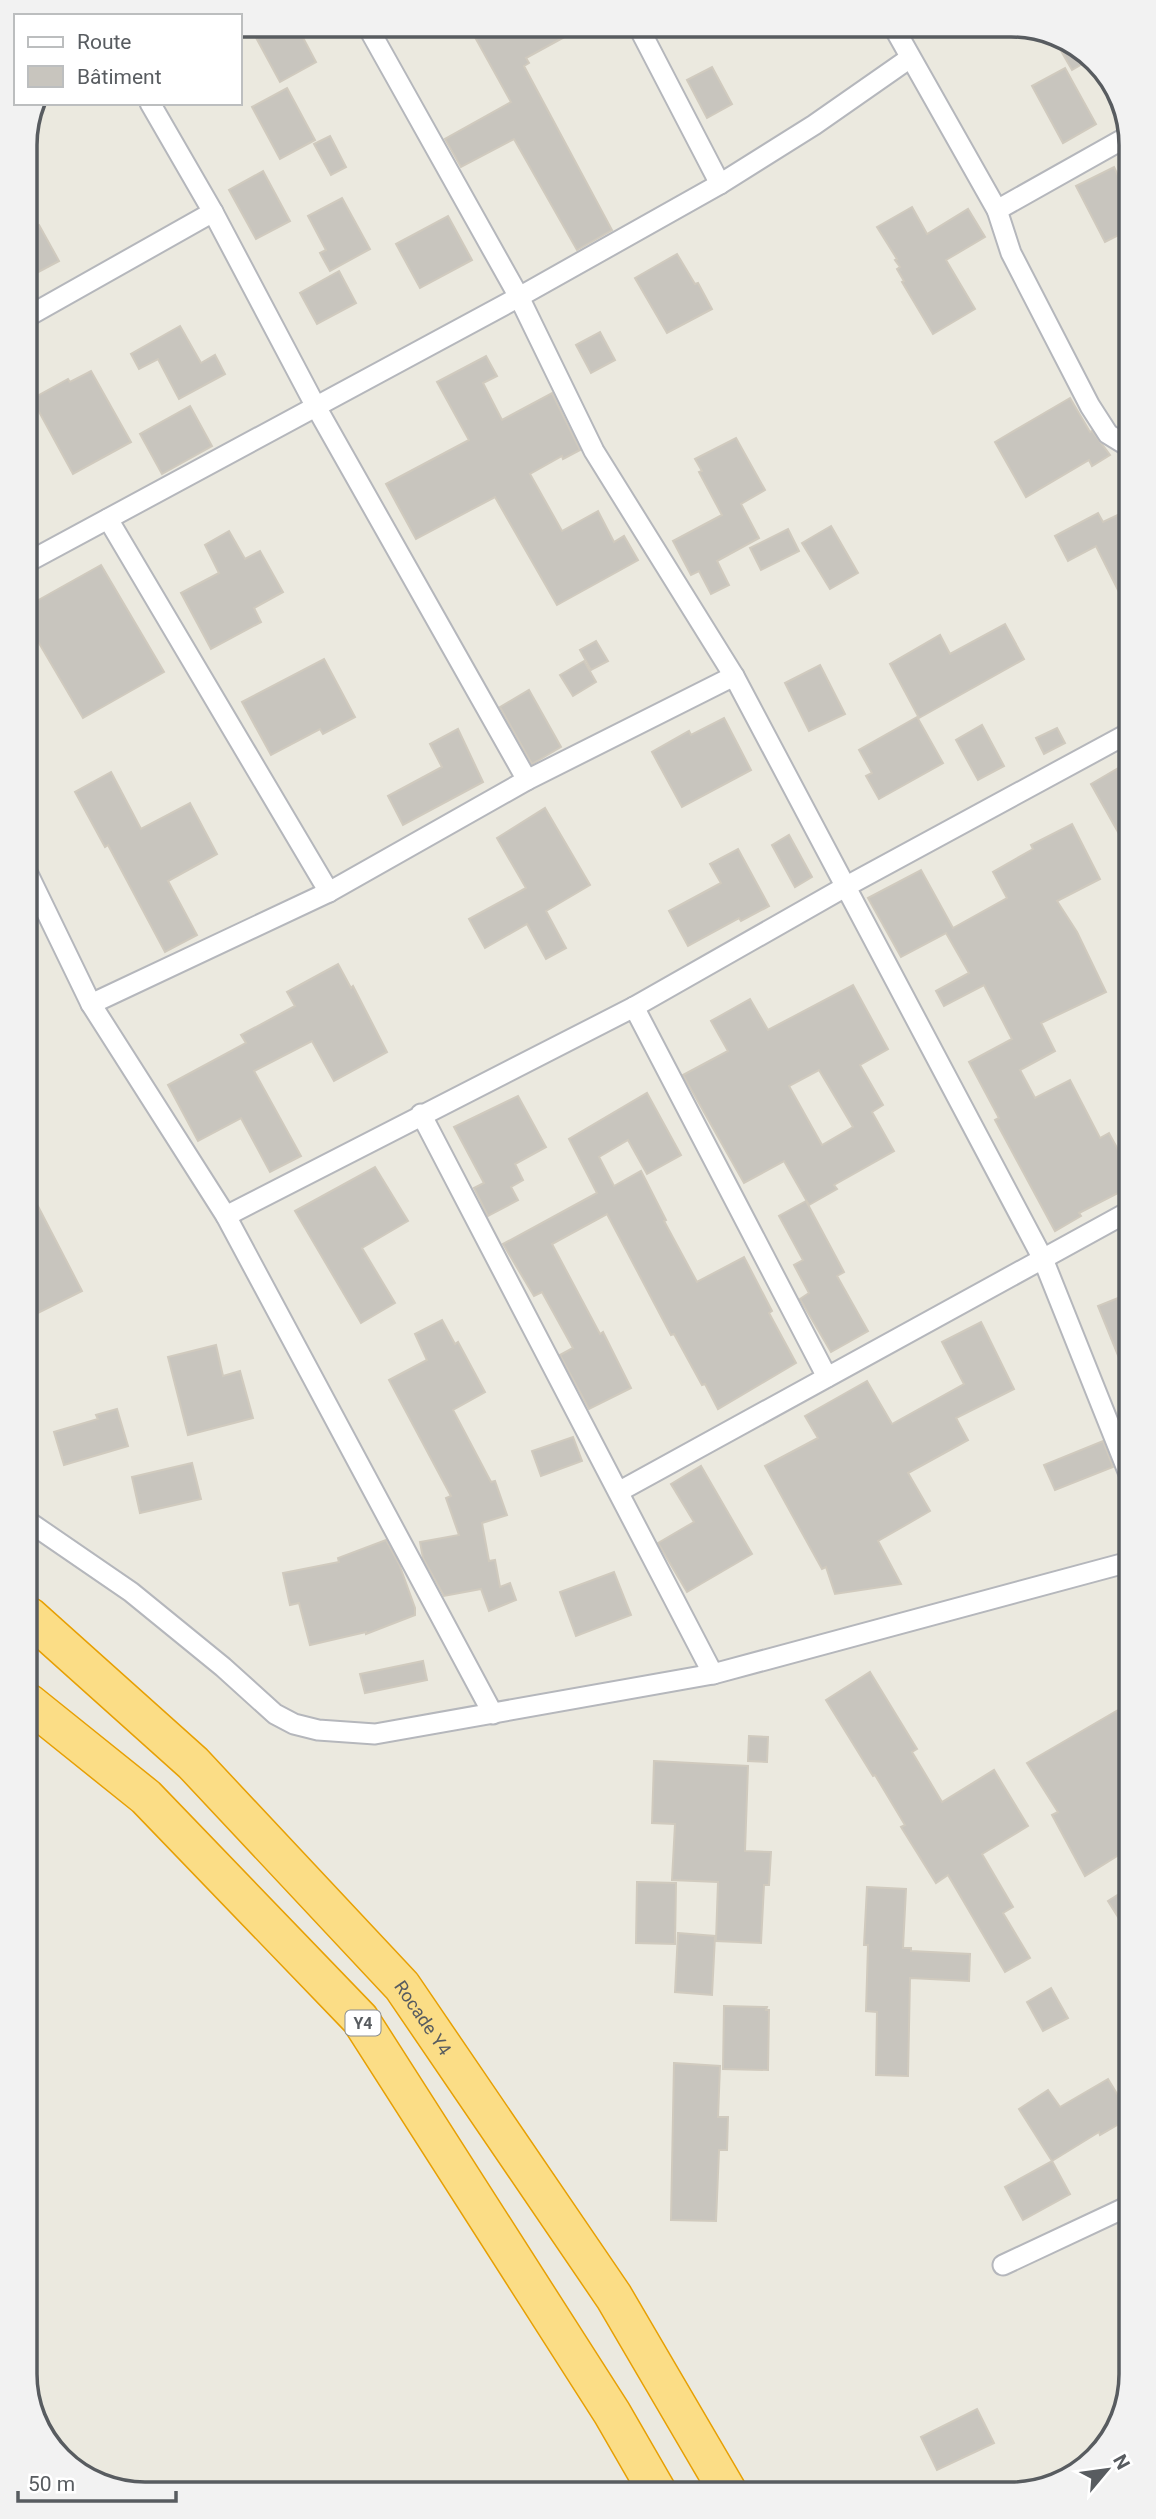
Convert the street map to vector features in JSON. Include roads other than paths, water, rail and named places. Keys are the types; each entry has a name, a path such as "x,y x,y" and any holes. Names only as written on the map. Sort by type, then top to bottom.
{"highway":[{"name":"Rocade Y4","path":"37,1623 193,1763 402,1986 614,2297 722,2482"},
{"name":"Y4","path":"37,1709 146,1797 360,2019 612,2413 652,2482"}],"street":[{"path":"373,37 519,297 594,451 734,676 1043,1259 1119,1449"},
{"path":"644,37 720,184"},
{"path":"899,37 997,210 1011,253 1090,406 1108,433 1119,440"},
{"path":"37,557 519,297 720,184 814,125 910,58"},
{"path":"151,105 213,212 315,405 527,780"},
{"path":"997,210 1119,142"},
{"path":"37,310 213,212"},
{"path":"108,519 330,891"},
{"path":"90,1004 330,891 527,780 734,676"},
{"path":"226,1216 634,1007 845,887 1119,738"},
{"path":"37,893 90,1004 226,1216 493,1714"},
{"path":"634,1007 827,1377"},
{"path":"421,1114 620,1491 713,1674"},
{"path":"620,1491 1119,1217"},
{"path":"37,1527 131,1592 223,1667 275,1714 294,1724 318,1730 375,1734 713,1674 1119,1565"},
{"path":"1003,2265 1119,2211"}]}
